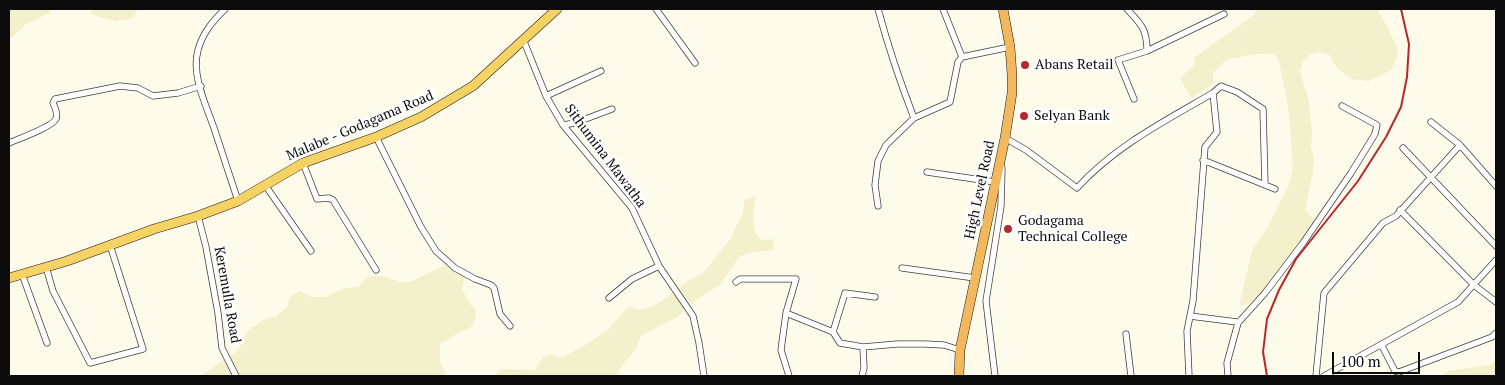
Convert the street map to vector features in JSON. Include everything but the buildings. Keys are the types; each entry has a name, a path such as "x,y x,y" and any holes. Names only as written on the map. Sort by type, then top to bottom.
{"highway":[{"name":"High Level Road","path":"959,376 960,350 1004,143 1012,93 1010,47 1003,9"}],"main road":[{"name":"Malabe - Godagama Road","path":"9,278 238,202 303,163 376,137 421,117 473,86 557,9"}],"street":[{"path":"225,9 208,25 197,51 196,68 200,86 238,202"},
{"path":"656,9 695,63"},
{"path":"878,9 885,36 914,118"},
{"path":"943,9 962,58"},
{"path":"1127,9 1141,24 1147,37 1147,50"},
{"path":"1134,99 1118,60 1147,50 1224,14"},
{"name":"Sithumina Mawatha","path":"523,39 546,96 564,125 632,208 660,266 693,316 704,376"},
{"path":"878,206 875,185 878,161 886,145 914,118 950,102 958,62 962,58 1010,47"},
{"path":"546,96 601,71"},
{"path":"9,143 51,124 56,118 53,103 55,99 120,86 138,88 153,96 178,93 200,86"},
{"path":"995,376 986,301 1001,206 1004,143 1026,150 1077,188 1093,170 1126,144 1213,94 1221,86 1237,92 1263,109 1265,185"},
{"path":"1189,376 1187,331 1193,301 1203,160 1205,147 1218,132 1213,94"},
{"path":"1228,376 1228,363 1238,324 1265,293 1303,243 1375,134 1377,125 1342,106"},
{"path":"564,125 575,123 612,109"},
{"path":"1432,122 1460,145 1496,186"},
{"path":"376,137 421,227 436,251 455,268 475,279 491,284 494,288 500,314 510,326"},
{"path":"1316,376 1324,293 1383,223 1396,216 1460,145"},
{"path":"1403,148 1496,246"},
{"path":"1203,160 1275,189"},
{"path":"303,163 317,199 329,198 333,200 376,270"},
{"path":"927,172 995,182"},
{"path":"265,185 311,251"},
{"path":"1400,210 1474,284 1496,302"},
{"name":"Keremulla Road","path":"198,216 206,247 222,348 236,376"},
{"path":"46,267 53,291 90,363 142,349 110,245"},
{"path":"1324,376 1382,346 1458,302 1496,260"},
{"path":"609,298 632,279 660,266"},
{"path":"902,268 975,278"},
{"path":"22,274 47,343"},
{"path":"736,282 740,279 796,279 786,313 782,350 789,376"},
{"path":"833,332 845,292 875,297"},
{"path":"786,313 833,332 840,343 864,347 925,344 960,350"},
{"path":"1190,316 1237,322 1238,324"},
{"path":"1382,346 1395,371 1400,372 1492,337 1496,333"},
{"path":"1126,334 1131,376"},
{"path":"862,376 864,347"}],"shaded area":[{"path":"9,9 49,9 50,13 25,25 9,40"},
{"path":"92,9 138,9 133,18 116,21 90,13"},
{"path":"1257,9 1377,9 1398,51 1392,70 1369,81 1350,79 1336,67 1330,55 1320,52 1311,54 1303,61 1300,72 1309,101 1312,132 1311,148 1314,160 1305,210 1314,220 1314,223 1258,298 1239,306 1252,250 1266,230 1284,194 1290,181 1293,165 1288,105 1279,62 1273,54 1257,54 1228,59 1213,73 1214,83 1191,98 1180,78 1194,65 1194,58 1255,14"},
{"path":"756,196 753,216 755,232 760,240 773,239 774,250 754,252 740,256 720,285 699,298 677,317 641,336 636,349 622,366 617,376 494,376 500,369 535,370 543,357 551,354 562,358 593,340 609,328 629,306 639,310 653,306 672,294 687,281 702,274 731,238 743,212 744,200"},
{"path":"445,265 465,277 462,289 476,311 474,325 440,344 440,361 447,376 200,376 237,351 248,331 263,320 277,315 287,307 290,297 299,291 313,297 326,297 342,289 359,286 367,277 383,276 401,282 412,281"},
{"path":"1496,361 1496,376 1441,376 1449,371 1489,365"}],"railway":[{"path":"1267,376 1263,352 1267,319 1279,290 1296,259 1358,181 1386,137 1401,107 1407,77 1409,44 1401,9"}],"place":[{"name":"Abans Retail","path":"1025,65"},
{"name":"Selyan Bank","path":"1024,116"},
{"name":"Godagama Technical College","path":"1008,229"}]}
